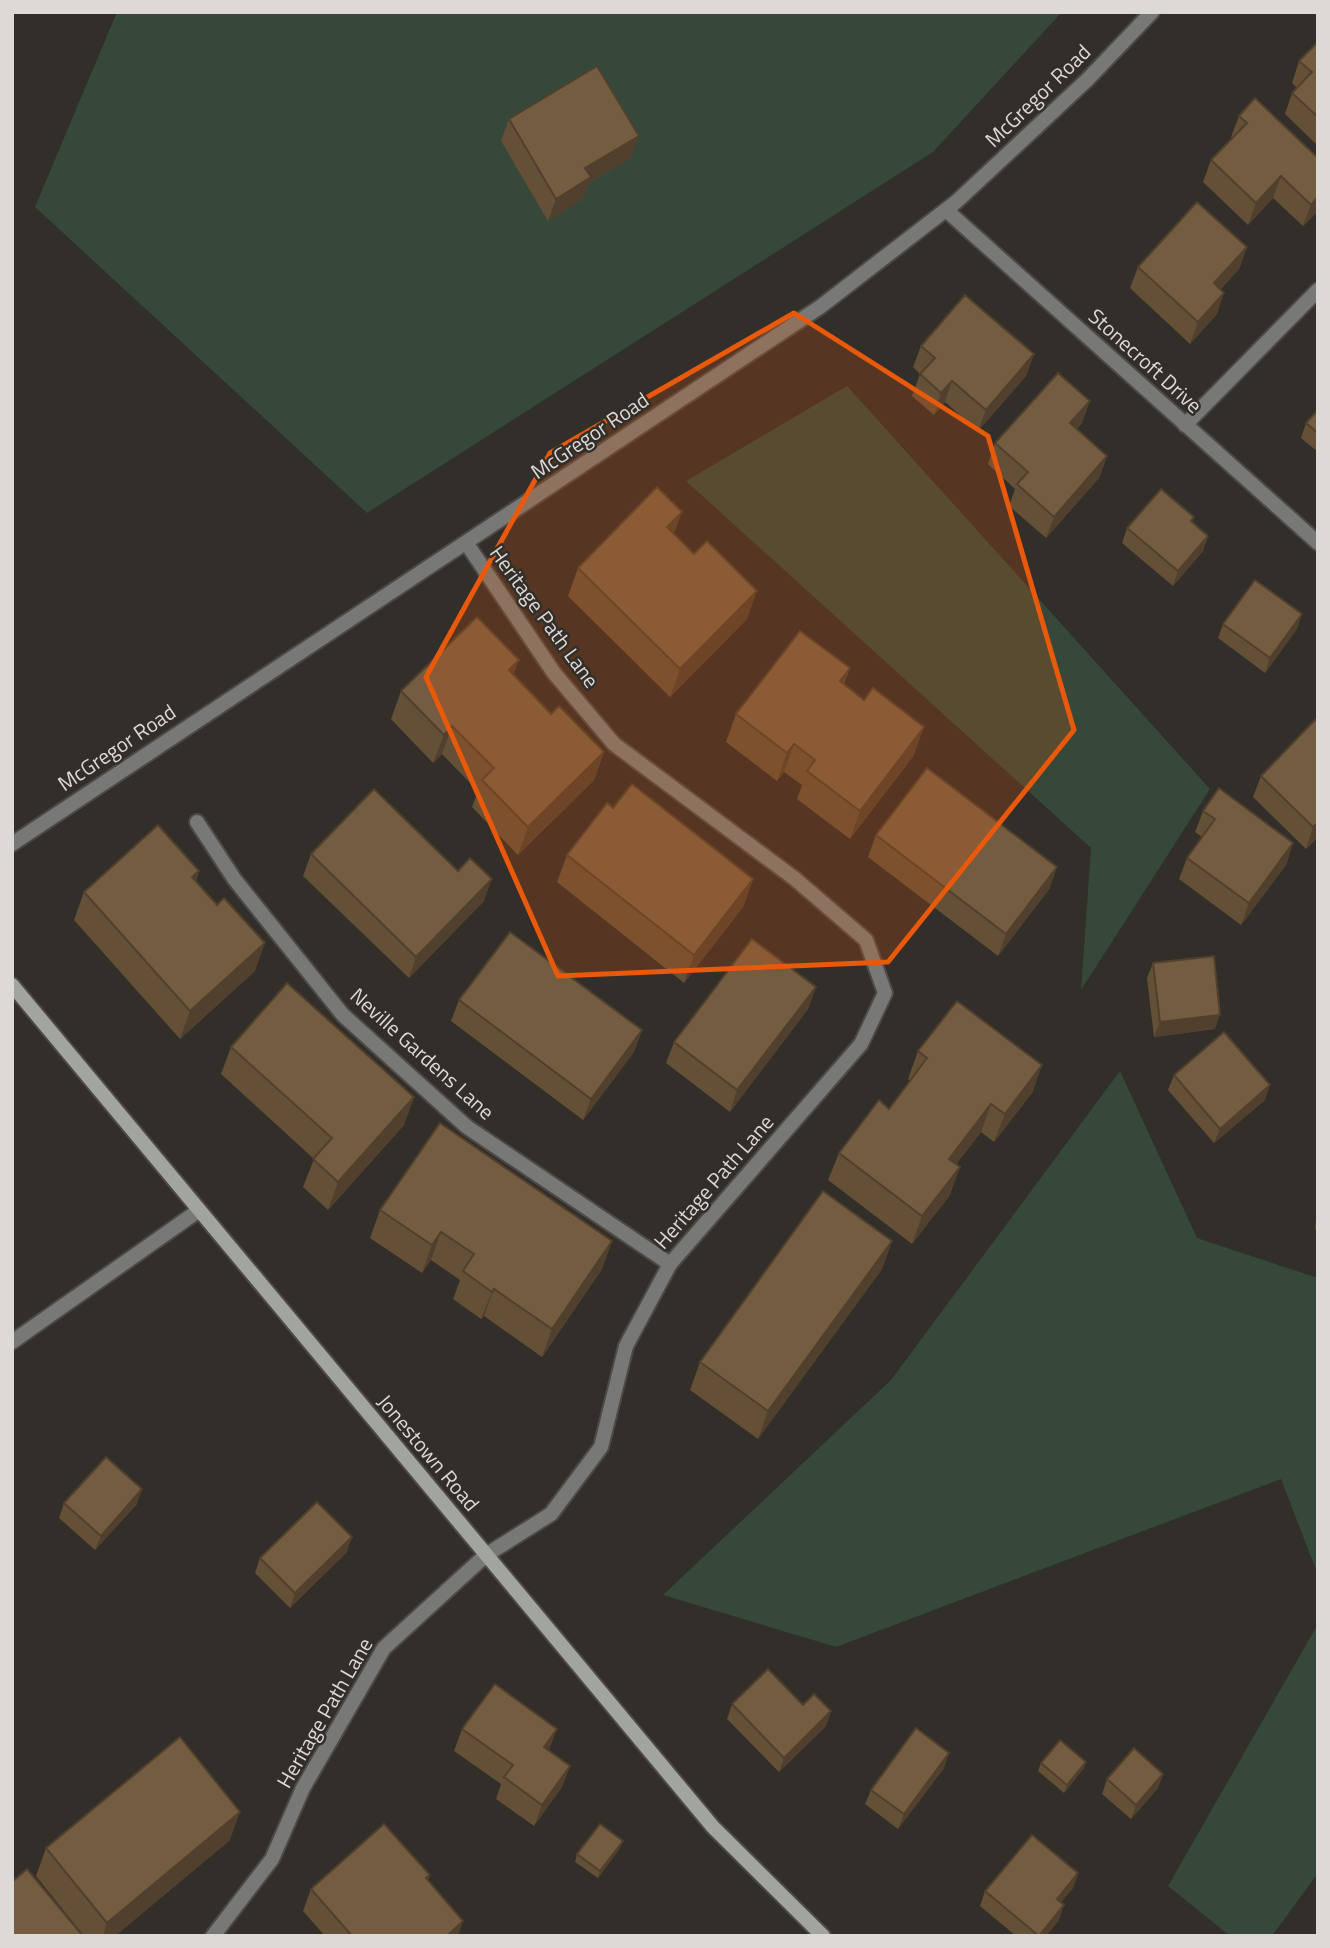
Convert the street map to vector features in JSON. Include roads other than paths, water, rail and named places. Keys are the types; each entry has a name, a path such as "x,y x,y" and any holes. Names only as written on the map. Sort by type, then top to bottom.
{"main road":[{"name":"Jonestown Road","path":"12,985 713,1827 823,1936"}],"street":[{"name":"McGregor Road","path":"12,844 100,783 764,347 946,210 1087,80 1152,12"},
{"name":"Stonecroft Drive","path":"946,210 1318,543"},
{"path":"1185,425 1318,290"},
{"name":"Heritage Path Lane","path":"214,1935 272,1859 303,1788 384,1648 486,1555 551,1514 601,1447 626,1346 670,1264 861,1044 885,993 866,940 794,878 614,744 554,673 467,544"},
{"name":"Neville Gardens Lane","path":"197,822 235,880 343,1015 467,1127 670,1264"},
{"path":"12,1342 198,1211"}]}
